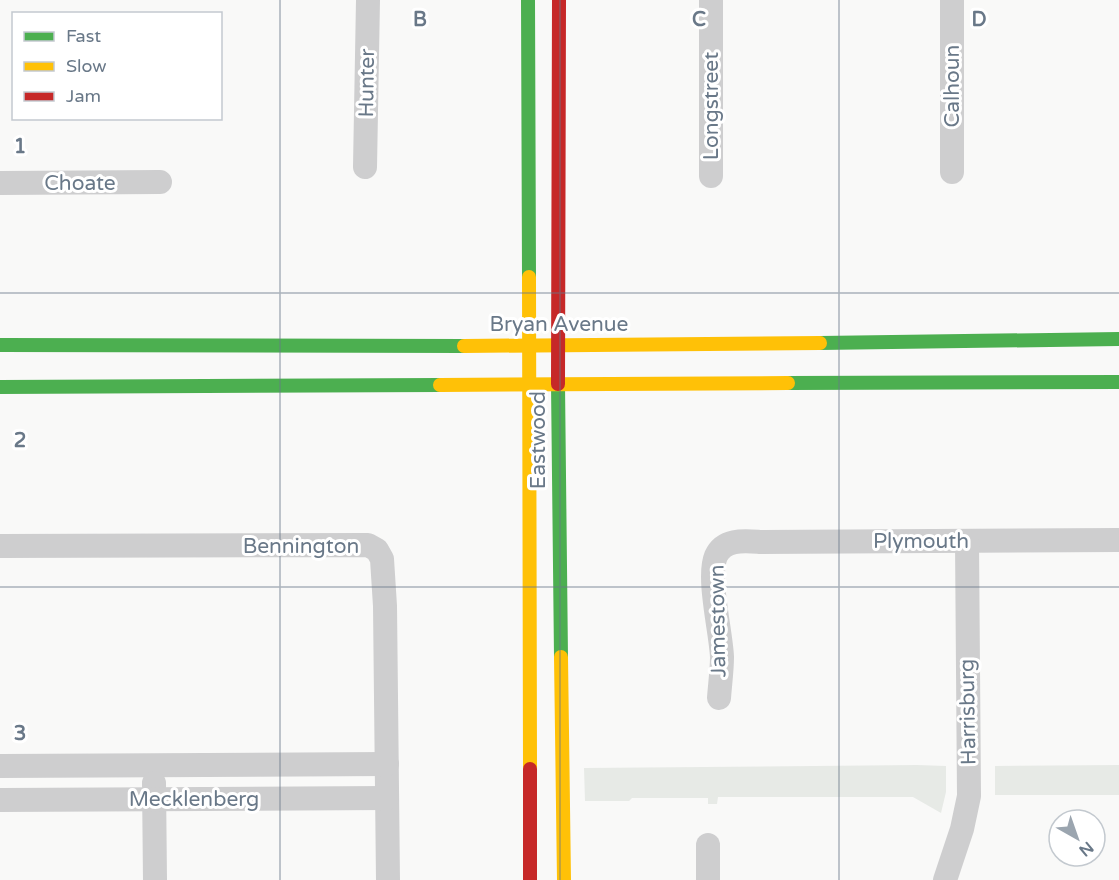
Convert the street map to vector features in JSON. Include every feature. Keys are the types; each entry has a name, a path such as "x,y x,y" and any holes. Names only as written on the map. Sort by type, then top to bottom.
{"main road":[{"name":"Eastwood","path":"528,0 530,880"},
{"name":"Eastwood","path":"559,0 558,346 564,880"},
{"name":"Bryan Avenue","path":"0,345 558,346 1119,339"},
{"path":"0,387 1119,382"}],"street":[{"name":"Hunter","path":"365,167 368,0"},
{"name":"Longstreet","path":"711,0 711,176"},
{"name":"Calhoun","path":"952,0 952,172"},
{"name":"Choate","path":"0,183 160,182"},
{"name":"Plymouth","path":"724,546 740,540 761,542 1119,540"},
{"name":"Harrisburg","path":"945,880 962,829 969,796 967,541"},
{"name":"Bennington","path":"0,546 368,545 377,550 382,559 385,606 388,880"},
{"name":"Jamestown","path":"719,698 722,656 714,572 716,556 724,546"},
{"name":"Mecklenberg","path":"0,766 387,764"},
{"path":"154,765 155,880"},
{"name":"Mecklenberg","path":"0,800 387,798"},
{"path":"708,845 708,880"}],"shaded area":[{"path":"1119,765 1119,795 995,795 995,766"},
{"path":"946,766 946,792 941,813 913,797 718,797 717,804 708,804 708,798 632,798 629,801 585,801 584,768"}],"traffic: fast":[{"path":"528,0 529,277"},
{"path":"820,343 1119,339"},
{"path":"0,345 464,346"},
{"path":"788,383 1119,382"},
{"path":"558,384 561,657"},
{"path":"0,387 440,385"}],"traffic: slow":[{"path":"529,277 530,769"},
{"path":"464,346 820,343"},
{"path":"440,385 788,383"},
{"path":"561,657 564,880"}],"traffic: jam":[{"path":"558,384 559,0"},
{"path":"530,769 530,880"}]}
